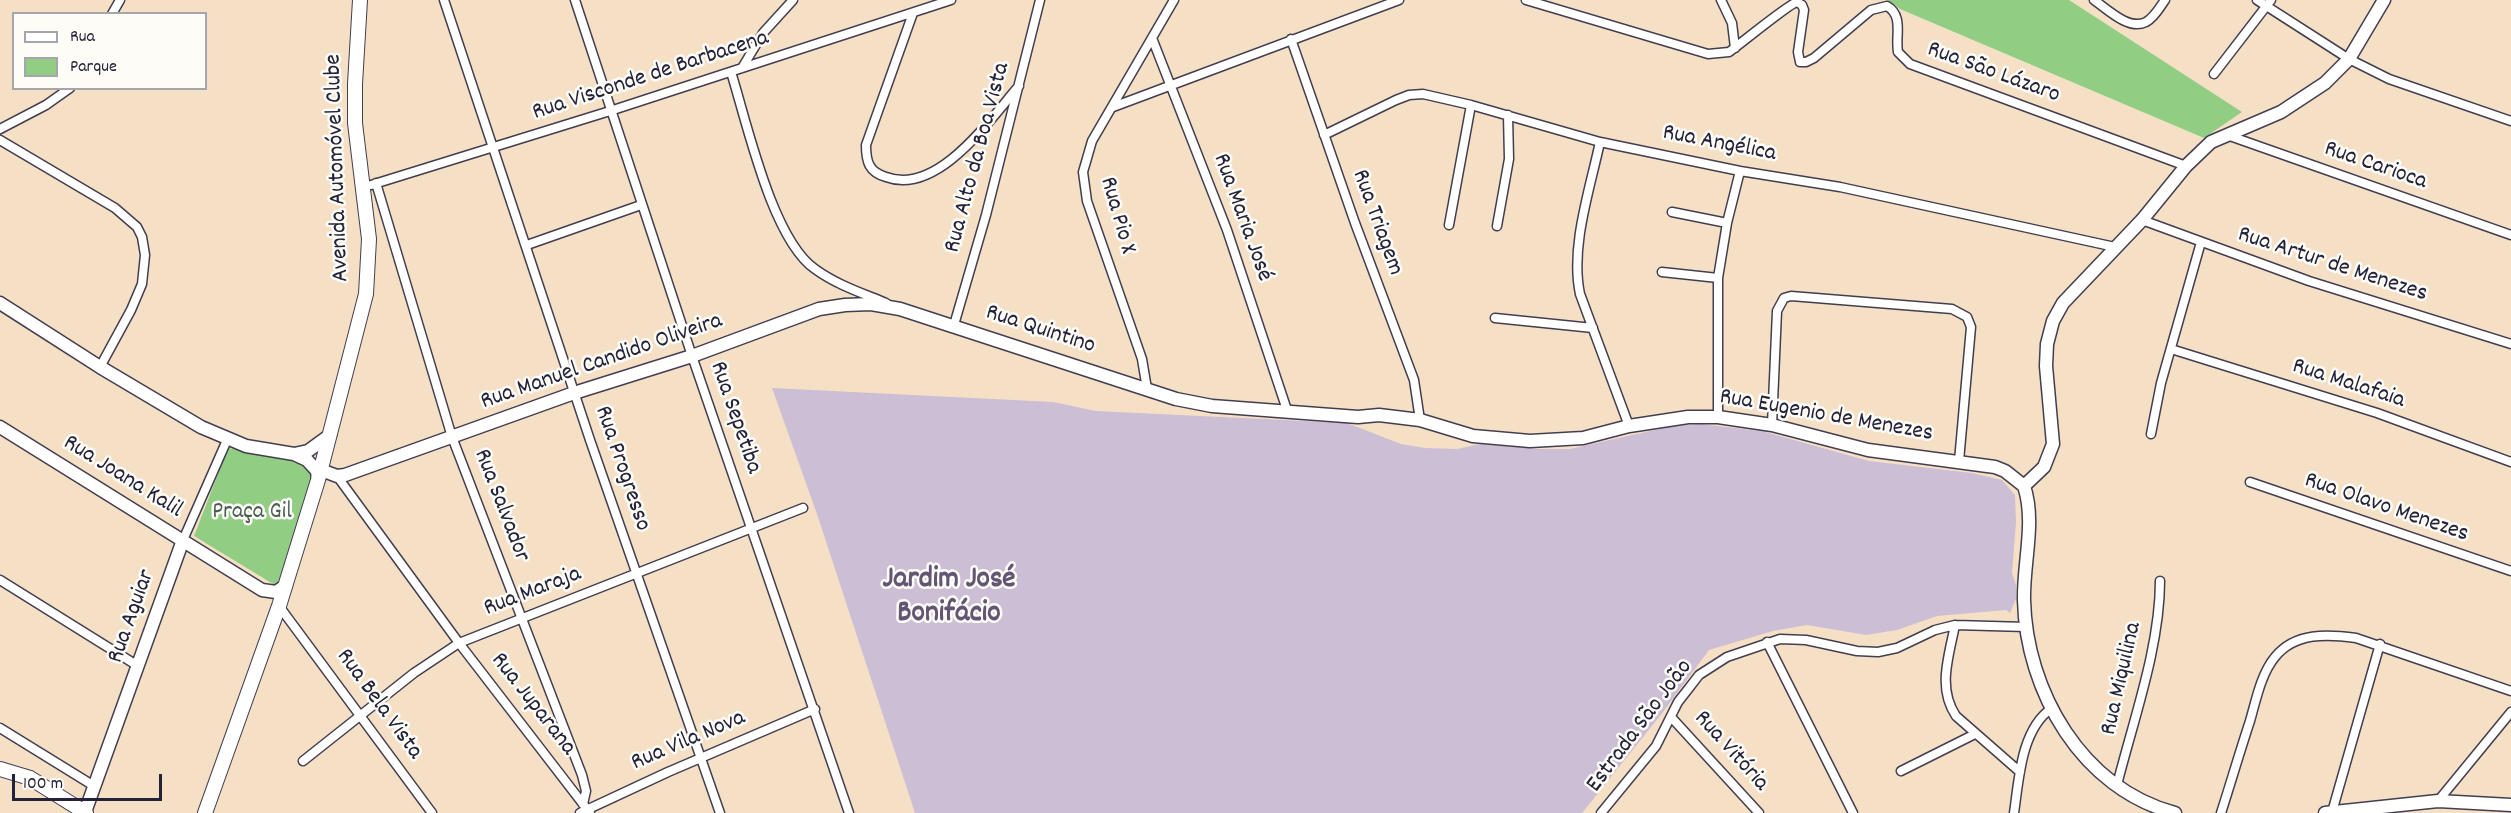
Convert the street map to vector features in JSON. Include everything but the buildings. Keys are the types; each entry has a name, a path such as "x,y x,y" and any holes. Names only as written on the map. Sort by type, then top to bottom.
{"main road":[{"name":"Avenida Automóvel Clube","path":"205,813 279,606 320,475 366,294 369,185 356,123 355,84 360,0"},
{"path":"2175,813 2136,798 2100,771 2074,745 2052,708 2030,654 2024,582 2029,520 2024,486 2044,467 2053,444 2046,366 2047,344 2053,321 2063,303 2142,220 2187,166 2211,142 2257,123 2303,99 2325,83 2349,59 2384,0"},
{"path":"0,303 201,428 246,446 294,454 313,464 320,475 337,476"},
{"name":"Rua Manuel Candido Oliveira","path":"337,476 574,393 692,356 819,309 871,304 900,309"},
{"name":"Rua Quintino","path":"900,309 1176,399 1212,406 1288,413 1379,416 1420,420 1473,436"},
{"name":"Rua Eugenio de Menezes","path":"1473,436 1499,440 1558,440 1583,438 1629,426 1688,417 1718,417 1772,425 1868,450 1995,467 2005,471 2024,486"},
{"name":"Rua Joana Kalil","path":"0,427 262,590 276,592 285,586"},
{"path":"294,454 308,451 330,435"},
{"name":"Rua Aguiar","path":"86,813 183,540"},
{"path":"0,769 30,778 86,813"},
{"path":"2329,812 2438,801 2511,805"}],"street":[{"name":"Rua Progresso","path":"444,0 492,149 527,245 574,393 720,813"},
{"name":"Rua Sepetiba","path":"575,0 641,205 849,813"},
{"path":"742,68 763,33 793,0"},
{"name":"Rua Visconde de Barbacena","path":"369,185 492,149 951,0"},
{"name":"Rua Alto da Boa Vista","path":"954,325 986,215 1040,0"},
{"name":"Rua Pio X","path":"1147,389 1142,359 1087,201 1084,186 1086,156 1092,141 1174,0"},
{"path":"1113,107 1399,0"},
{"path":"1526,0 1708,54 1729,52 1779,15 1791,3 1797,1"},
{"path":"1721,0 1732,23 1735,48"},
{"path":"2094,0 2127,22 2137,24 2146,22 2165,0"},
{"path":"2257,0 2269,3 2349,59 2389,79 2511,121"},
{"name":"Rua São Lázaro","path":"1797,1 1804,10 1798,52 1800,62 1814,58 1870,10 1887,6 1893,10 1897,18 1898,52 1910,64 2187,166"},
{"path":"2214,74 2269,3"},
{"path":"913,13 866,145 866,159 871,169 879,175 905,181 942,167 978,133 1019,86"},
{"name":"Rua Maria José","path":"1152,38 1227,230 1288,413"},
{"name":"Rua Triagem","path":"1291,39 1355,223 1414,380 1419,399 1420,420"},
{"name":"Rua Quintino","path":"731,72 770,197 797,253 814,269 838,283 900,309"},
{"path":"0,129 46,105 67,90"},
{"name":"Rua Angélica","path":"1324,135 1409,95 1423,94 1508,115 1600,142 1740,171 1840,187 2115,247"},
{"path":"1449,225 1471,105"},
{"path":"1497,226 1509,159 1508,115"},
{"name":"Rua Carioca","path":"2227,135 2511,235"},
{"path":"0,140 115,208 137,227 142,237 145,255 142,284 131,310 100,367"},
{"path":"1600,142 1576,266 1580,294 1629,426"},
{"path":"1718,417 1718,278 1727,223 1740,171"},
{"name":"Rua Salvador","path":"369,185 452,437 585,786 585,810"},
{"path":"527,245 641,205"},
{"path":"1672,212 1727,223"},
{"name":"Rua Artur de Menezes","path":"2142,220 2309,281 2511,344"},
{"path":"2151,434 2156,406 2201,242"},
{"path":"1662,272 1718,278"},
{"path":"1772,425 1777,311 1784,298 1791,296 1952,309 1967,317 1971,327 1959,461"},
{"path":"1495,318 1593,328"},
{"name":"Rua Malafaia","path":"2171,349 2377,413 2511,462"},
{"name":"Rua Aguiar","path":"183,540 227,440"},
{"name":"Rua Juparana","path":"337,476 585,810"},
{"name":"Rua Olavo Menezes","path":"2250,482 2511,571"},
{"name":"Rua Maraja","path":"303,761 414,673 459,643 802,508"},
{"path":"0,580 138,666"},
{"name":"Rua Miquilina","path":"2117,784 2151,651 2160,600 2160,581"},
{"name":"Rua Bela Vista","path":"279,606 432,813"},
{"path":"273,623 291,622"},
{"path":"1955,625 1947,666 1946,695 1949,706 1975,734 2020,772"},
{"name":"Estrada São João","path":"1601,813 1656,746 1689,688 1712,665 1727,657 1767,642 1792,639 1857,651 1878,652 1897,648 1935,630 1955,625 2026,627"},
{"path":"2221,813 2262,681 2276,656 2291,644 2309,636 2330,634 2380,644 2511,691"},
{"path":"1767,642 1853,813"},
{"path":"2329,812 2380,644"},
{"path":"2014,813 2020,772 2033,730 2038,721 2052,708"},
{"name":"Rua Vila Nova","path":"585,810 815,709"},
{"path":"2438,801 2511,712"},
{"name":"Rua Vitória","path":"1671,717 1759,813"},
{"path":"0,728 94,786"},
{"path":"1901,771 1975,734"}],"shaded area":[{"path":"772,388 1053,402 1096,411 1347,423 1401,444 1425,448 1457,449 1480,444 1570,449 1672,426 1700,424 1762,431 1869,461 1972,473 2002,480 2015,495 2016,522 2012,573 2016,585 2016,599 2010,613 2006,610 1937,616 1897,630 1866,635 1807,625 1773,631 1709,650 1660,716 1582,813 915,813 817,514"}],"green space":[{"path":"1887,0 2069,0 2242,112 2204,138 1900,9"},
{"name":"Praça Gil","path":"228,448 317,463 278,587 194,536"}],"district":[{"name":"Jardim José Bonifácio","path":"949,599"}]}
